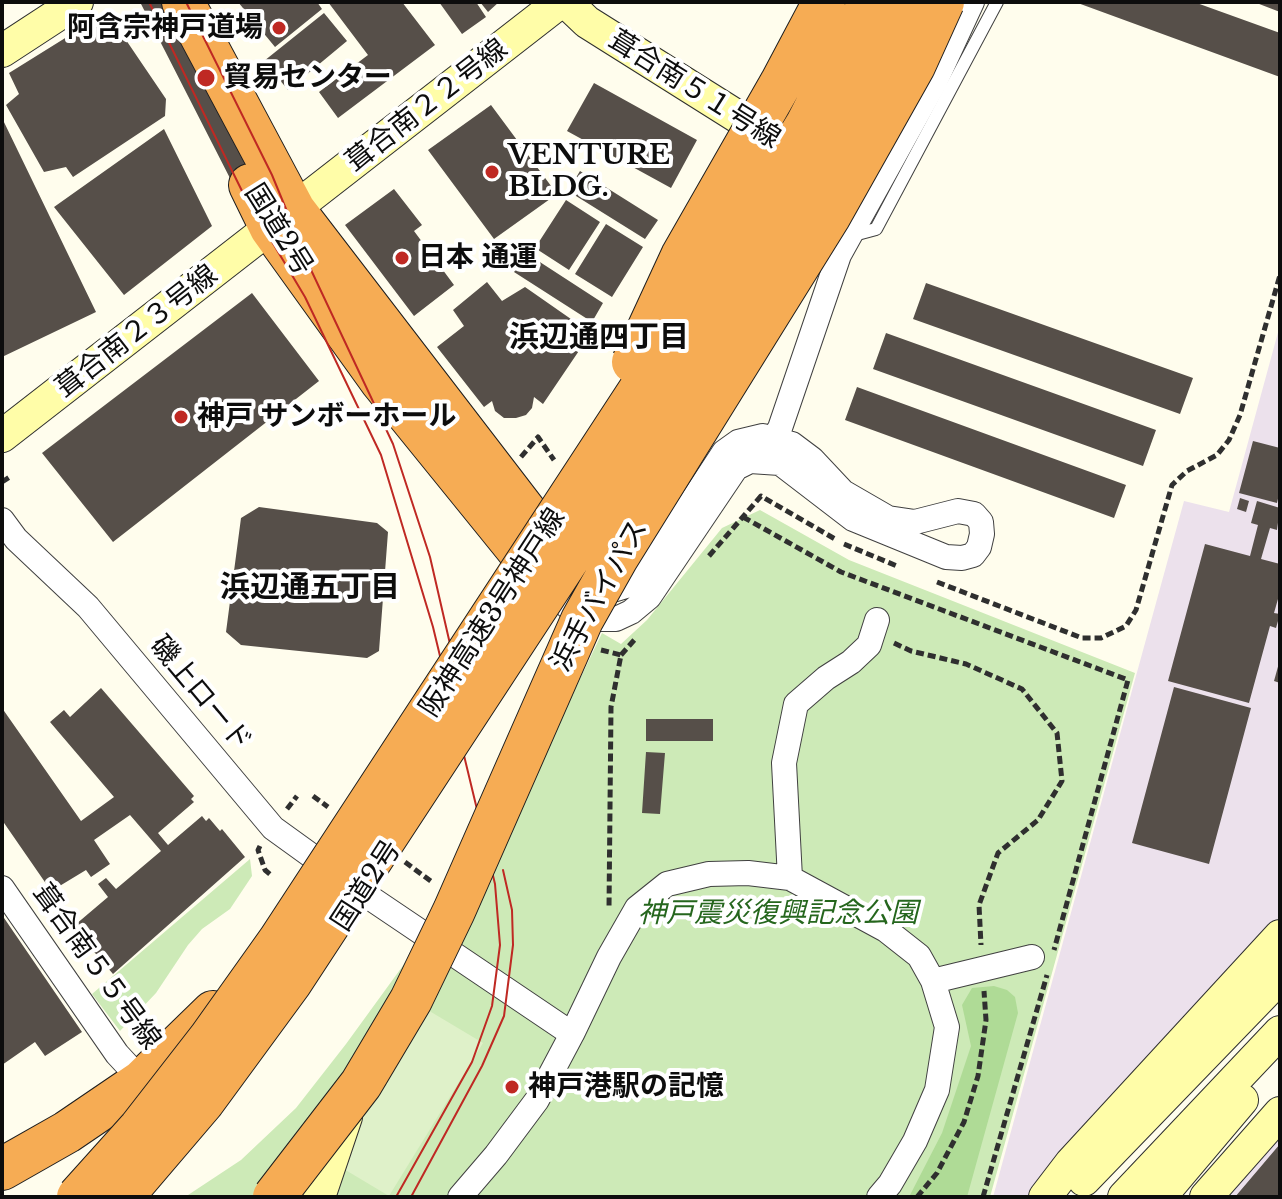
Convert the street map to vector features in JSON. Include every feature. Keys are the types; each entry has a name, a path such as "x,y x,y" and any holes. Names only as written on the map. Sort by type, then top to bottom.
{"highway":[{"name":"国道2号","path":"77,1197 159,1138 214,1084 295,987 341,928 562,582 283,219 157,2"},
{"name":"国道2号","path":"183,2 283,219"},
{"name":"浜手バイパス","path":"260,1197 404,998 469,840 540,648 581,506 622,384 682,256 824,2"},
{"name":"阪神高速3号神戸線","path":"77,1197 140,1128 210,1038 279,941 724,261 807,124 870,2"},
{"name":"阪神高速3号神戸線","path":"122,1197 203,1102 291,982 774,245 907,2"},
{"name":"浜手バイパス","path":"274,1197 361,1084 404,998 454,911 582,620 617,558 829,217 914,66 943,2"},
{"name":"国道2号","path":"2,1169 58,1138 142,1081 194,1033 226,997 314,859 529,539"}],"street":[{"path":"2,51 77,2"},
{"name":"葺合南２２号線","path":"283,219 560,2"},
{"name":"葺合南５１号線","path":"566,2 587,22 713,99 824,175"},
{"path":"757,461 775,439 839,255 935,82 972,2"},
{"name":"葺合南２３号線","path":"2,436 283,219"},
{"path":"763,436 775,439 792,444 812,459 843,492 888,518 915,522 958,511 974,514 981,522 979,547 973,555 962,558 935,554 853,519 780,463 757,461 736,468 649,597 631,612 616,619 597,619 574,612 562,582 578,578 596,586 616,589 639,582 724,452 738,442 763,436"},
{"name":"磯上ロード","path":"2,520 16,539 88,607 273,828 363,893 572,1034"},
{"path":"790,878 784,763 796,704 869,645 877,620"},
{"path":"460,1197 537,1100 637,908 667,884 709,874 748,873 790,878 886,930 919,956 933,981 947,1027 937,1090 915,1141 879,1197"},
{"name":"葺合南５５号線","path":"2,888 117,1054 142,1081"},
{"path":"1045,1197 1071,1163 1280,936"},
{"path":"933,981 982,968 1045,960"},
{"path":"1068,1197 1280,977"},
{"path":"319,1197 358,1085 404,998"},
{"path":"335,1197 404,998"},
{"path":"1089,1197 1280,999"},
{"path":"1124,1197 1280,1032"},
{"path":"1160,1197 1280,1054"},
{"path":"1206,1197 1280,1113"}],"lane":[{"path":"849,236 876,229 997,2"}],"path":[{"path":"1240,415 1280,275"},
{"path":"2,482 11,476"},
{"path":"743,517 841,572 1128,680 1045,960 983,1197"},
{"path":"878,587 878,595"},
{"path":"877,620 889,641 911,651 966,664 1022,689 1057,733 1062,781 1038,820 998,853 979,905 986,1020 978,1076 964,1122 937,1173 917,1197"},
{"path":"597,649 621,655 611,707 609,957"},
{"path":"258,850 265,870 272,876"}],"shaded area":[{"path":"1280,325 1280,931 1034,1197 993,1197 1184,501 1229,512"},
{"path":"1280,1137 1280,1197 1228,1197"}],"green space":[{"name":"神戸震災復興記念公園","path":"760,510 849,560 1135,673 990,1197 185,1197 241,1160 296,1108 346,1044 519,806 602,633 621,644 647,620 722,528"},
{"path":"250,859 252,876 230,909 202,929 156,993 120,1031 92,994"},
{"path":"994,986 1007,990 1015,997 1018,1013 967,1197 909,1197 942,1133 971,1046 962,1005 972,988"},
{"path":"406,997 483,1043 389,1196 312,1150"}],"building":[{"path":"140,2 192,2 277,170 236,190"},
{"name":"阿含宗神戸道場","path":"238,2 317,2 322,9 275,47"},
{"path":"328,2 402,2 435,45 338,118 319,92 368,55"},
{"path":"439,2 476,2 486,17 462,34"},
{"path":"480,2 499,2 488,12"},
{"path":"1075,2 1194,2 1280,33 1280,77"},
{"path":"1254,2 1280,2 1280,12"},
{"path":"107,12 166,99 165,116 73,177 66,167 44,172 6,105 19,94 9,73"},
{"path":"324,13 347,41 288,90 264,61"},
{"path":"594,83 697,140 671,188 567,131"},
{"name":"VENTURE BLDG.","path":"491,105 557,194 494,239 428,150"},
{"path":"2,118 96,312 2,357"},
{"path":"164,129 212,226 124,295 54,207"},
{"path":"580,171 658,220 645,239 568,191"},
{"name":"日本 通運","path":"394,189 422,225 414,231 454,285 414,316 345,225"},
{"path":"566,200 600,222 569,270 535,248"},
{"path":"606,224 643,247 612,297 575,274"},
{"path":"526,253 603,303 592,322 514,272"},
{"path":"487,282 502,301 525,287 591,333 543,404 534,397 532,408 526,415 516,418 504,418 495,411 492,401 484,407 437,347 464,326 453,310"},
{"path":"926,283 1193,378 1180,414 913,319"},
{"name":"神戸 サンボーホール","path":"252,293 319,381 113,542 42,453"},
{"path":"886,333 1156,430 1143,466 873,369"},
{"path":"857,387 1126,485 1114,518 845,420"},
{"path":"1253,441 1280,448 1277,503 1239,493"},
{"path":"1240,498 1249,501 1246,512 1237,509"},
{"path":"1257,501 1280,508 1277,530 1270,528 1261,559 1280,564 1280,592 1274,613 1280,614 1276,628 1270,626 1249,703 1168,681 1205,544 1250,556 1258,525 1251,523"},
{"path":"259,507 377,523 388,532 379,651 367,658 241,645 226,632 241,518"},
{"path":"1280,663 1280,683 1274,681"},
{"path":"1174,687 1251,708 1209,864 1132,843"},
{"path":"101,688 194,796 191,799 194,802 158,833 168,845 202,816 206,821 209,818 220,831 222,829 245,857 113,974 78,933 80,931 75,925 108,897 98,884 106,878 116,889 161,851 130,815 94,840 110,864 91,877 86,870 53,890 2,820 2,708 81,821 114,797 50,722 64,710 70,717"},
{"path":"646,719 713,719 713,741 646,741"},
{"path":"646,752 665,753 660,814 642,813"},
{"path":"2,915 82,1032 45,1056 35,1042 2,1065"},
{"path":"1280,1144 1280,1197 1235,1197"}],"tram line":[{"path":"149,2 243,193 305,297 381,455 433,627 495,884 500,945 492,1006 472,1062 396,1197"},
{"path":"186,2 272,175 312,272 393,444 430,557 467,718"},
{"path":"411,1197 482,1066 504,1016 513,945 512,910 503,870"}],"place":[{"name":"阿含宗神戸道場","path":"279,28"},
{"name":"貿易センター","path":"206,78"},
{"name":"VENTURE BLDG.","path":"492,172"},
{"name":"日本 通運","path":"402,258"},
{"name":"神戸 サンボーホール","path":"181,417"},
{"name":"神戸港駅の記憶","path":"512,1087"}],"district":[{"name":"浜辺通四丁目","path":"599,339"},
{"name":"浜辺通五丁目","path":"310,589"}]}
